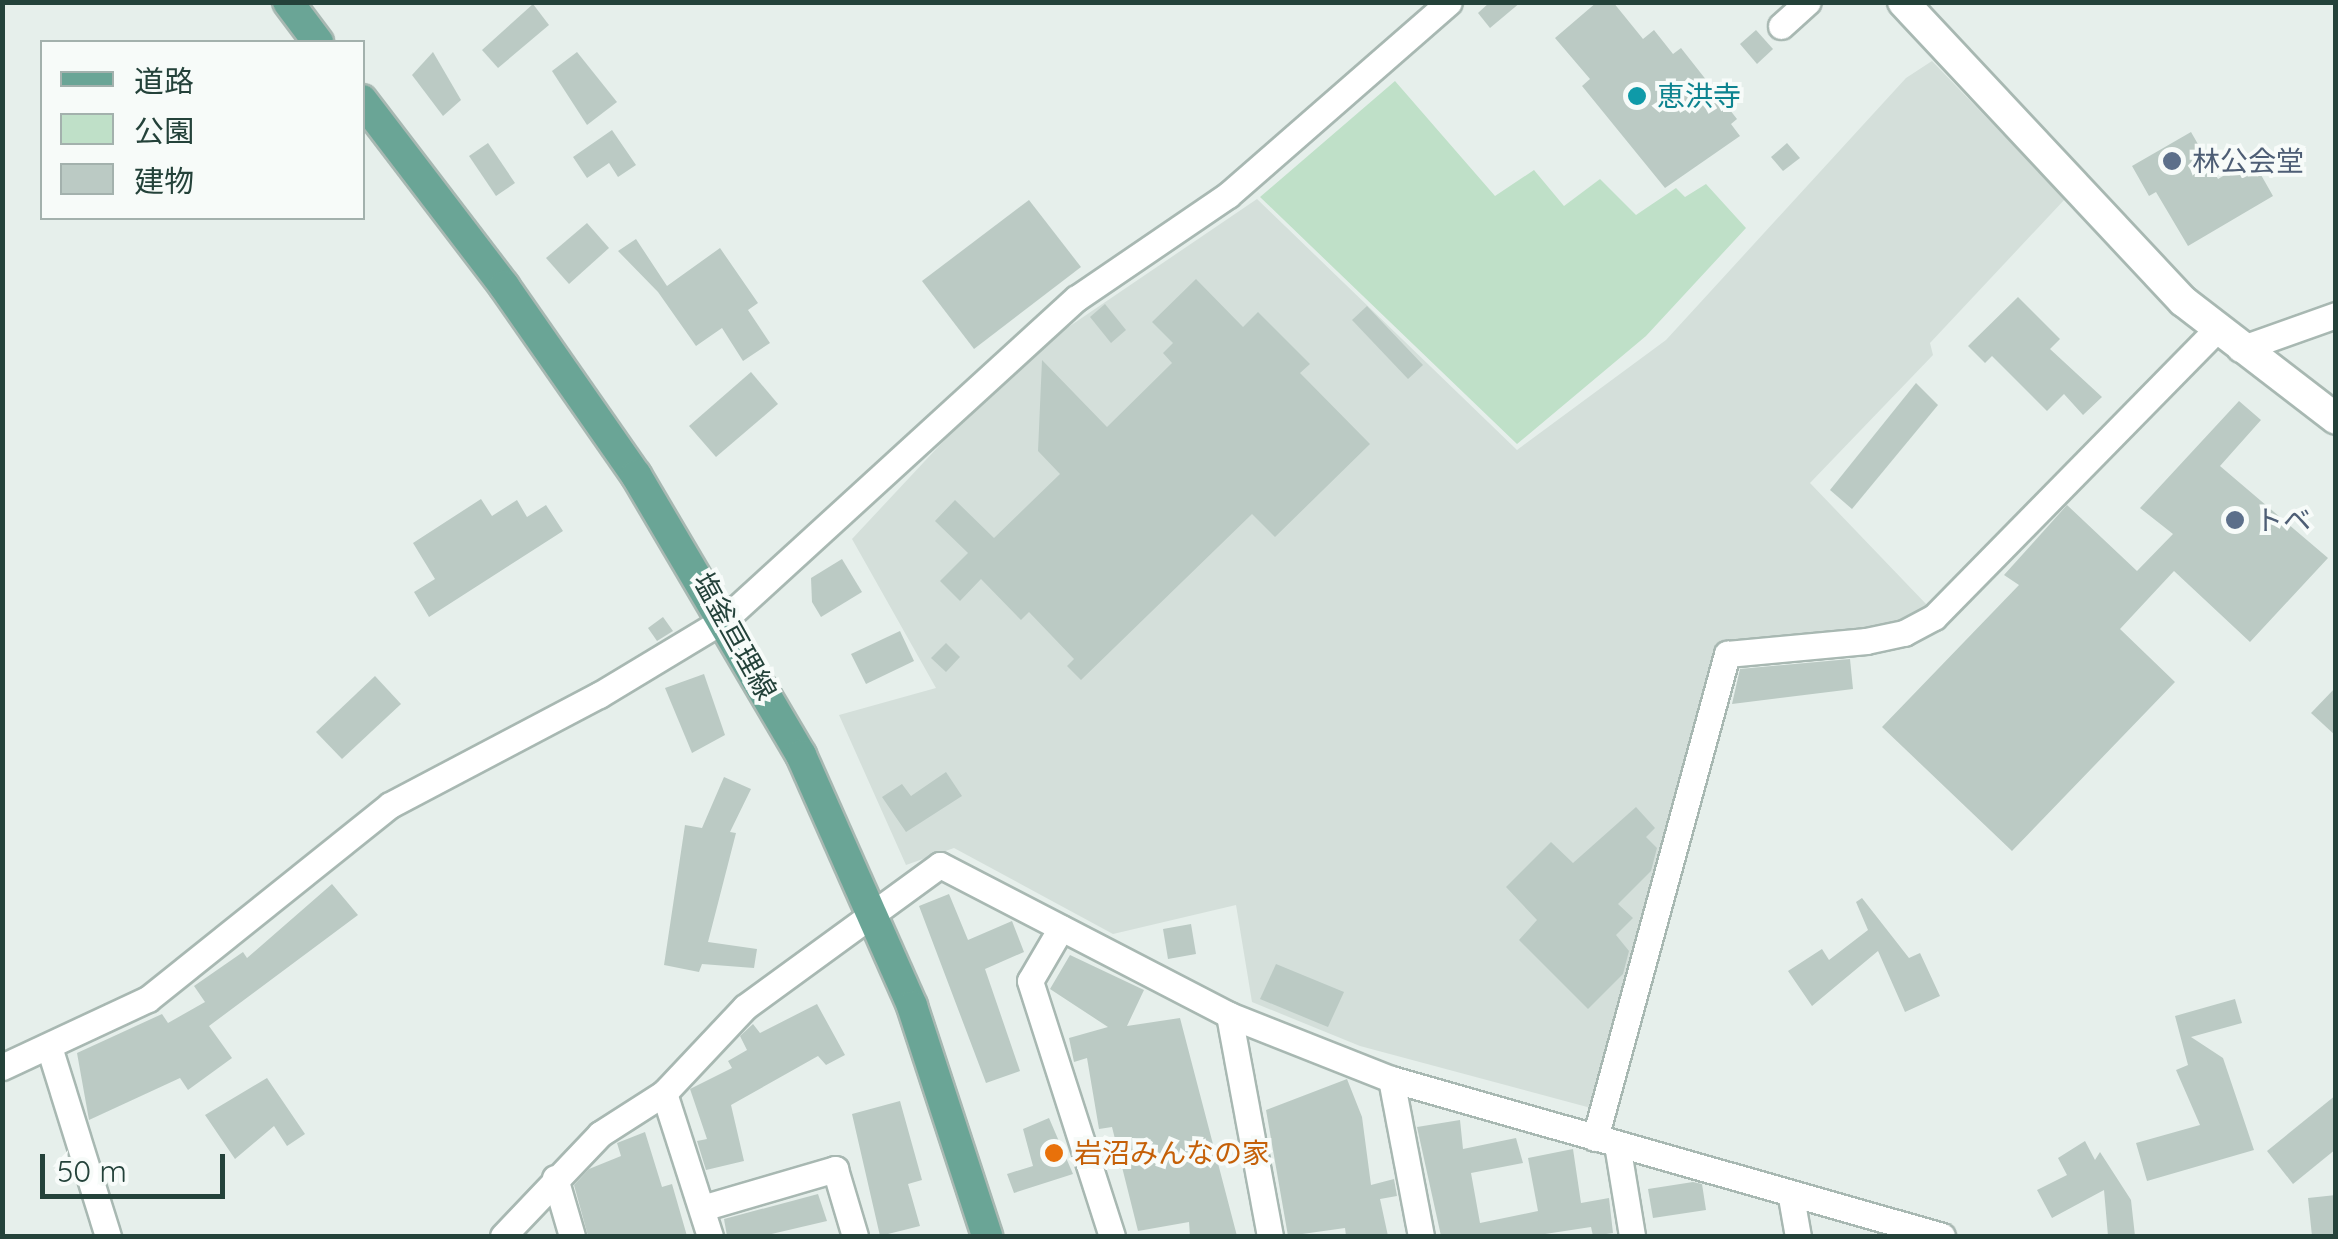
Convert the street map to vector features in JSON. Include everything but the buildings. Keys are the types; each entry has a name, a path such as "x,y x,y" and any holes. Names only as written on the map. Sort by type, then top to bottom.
{"main road":[{"path":"288,2 316,40"},
{"name":"塩釜亘理線","path":"365,104 504,286 636,475 725,619 801,755 874,909 936,1070 987,1236"}],"street":[{"path":"2,1067 50,1050 148,999 204,960 390,806 725,619 1077,298 1228,195 1449,2"},
{"path":"1781,26 1808,2"},
{"path":"1903,2 2228,339 2336,419"},
{"path":"1632,1236 1606,1141 1727,654 1866,642 1904,633 1934,617 2228,339 2336,314"},
{"path":"503,1236 600,1134 664,1092 745,1007 874,909 940,866 1229,1016 1391,1079 1930,1236"},
{"path":"1061,928 1030,980 1112,1236"},
{"path":"1229,1016 1270,1236"},
{"path":"50,1050 108,1236"},
{"path":"1391,1079 1421,1236"},
{"path":"664,1092 710,1236"},
{"path":"702,1208 834,1169 855,1236"},
{"path":"555,1178 572,1236"},
{"path":"1791,1197 1798,1236"}],"shaded area":[{"path":"1932,61 2065,199 1930,343 1933,355 1810,483 1927,605 1912,620 1883,627 1720,644 1591,1108 1360,1046 1252,1002 1236,905 1113,934 954,848 906,865 839,715 936,688 852,539 995,386 1064,330 1257,199 1517,450 1666,340 1906,78"}],"green space":[{"path":"1395,81 1495,196 1534,170 1564,206 1600,179 1636,215 1676,188 1685,197 1706,184 1746,228 1646,336 1517,444 1260,197"}],"place":[{"name":"恵洪寺","path":"1637,96"},
{"name":"林公会堂","path":"2172,161"},
{"name":"トベ","path":"2235,520"},
{"name":"岩沼みんなの家","path":"1054,1153"}]}
